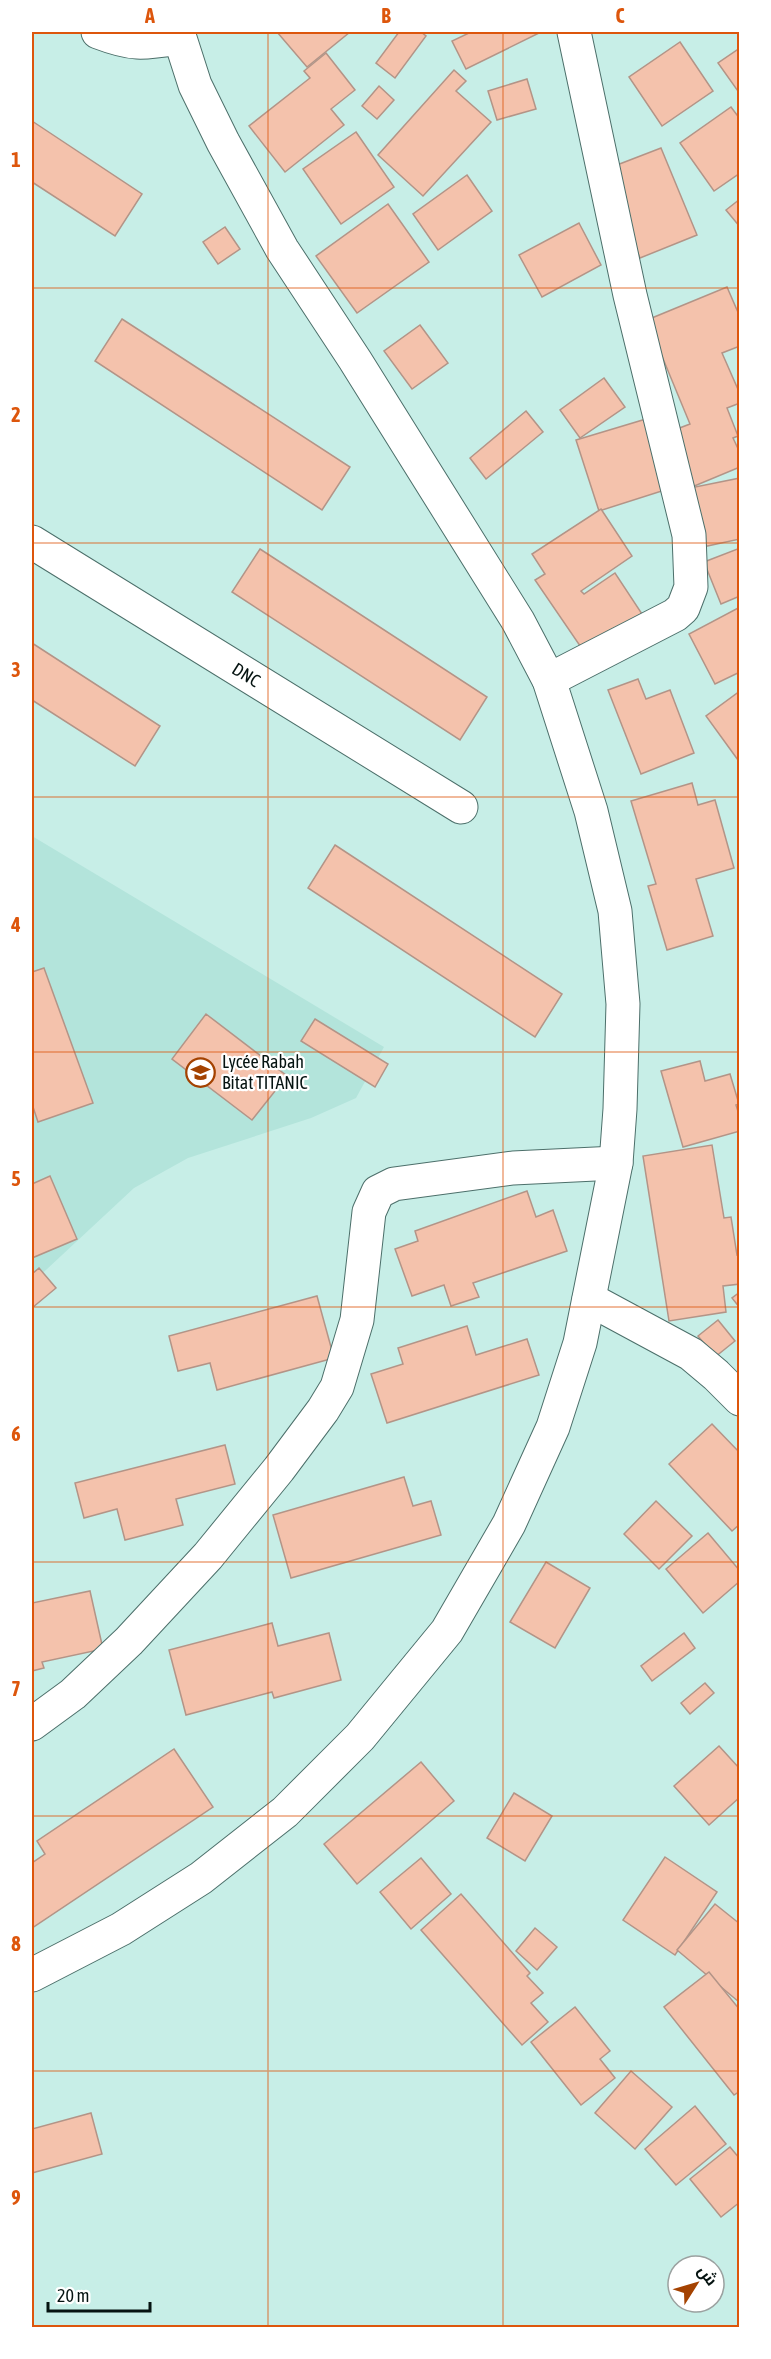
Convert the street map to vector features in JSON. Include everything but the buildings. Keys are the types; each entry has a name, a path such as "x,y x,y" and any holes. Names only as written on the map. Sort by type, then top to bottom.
{"street":[{"path":"32,1975 121,1929 201,1878 285,1812 360,1737 447,1631 509,1524 553,1427 580,1343 616,1163 620,1109 622,1004 615,911 591,811 549,680 518,621 355,360 282,249 223,142 195,85 178,35 142,44 125,42 98,32"},
{"path":"549,680 669,619 683,608 691,587 689,535 630,295 574,32"},
{"name":"DNC","path":"32,542 461,807"},
{"path":"32,1724 74,1694 129,1641 208,1556 279,1469 323,1410 337,1386 357,1320 369,1212 378,1192 394,1184 513,1168 616,1163"},
{"path":"589,1299 691,1354 740,1399"}],"shaded area":[{"name":"Lycée Rabah Bitat TITANIC","path":"32,836 384,1047 356,1098 311,1118 188,1158 134,1188 32,1283"}],"place":[{"name":"Lycée Rabah Bitat TITANIC","path":"201,1072"}]}
